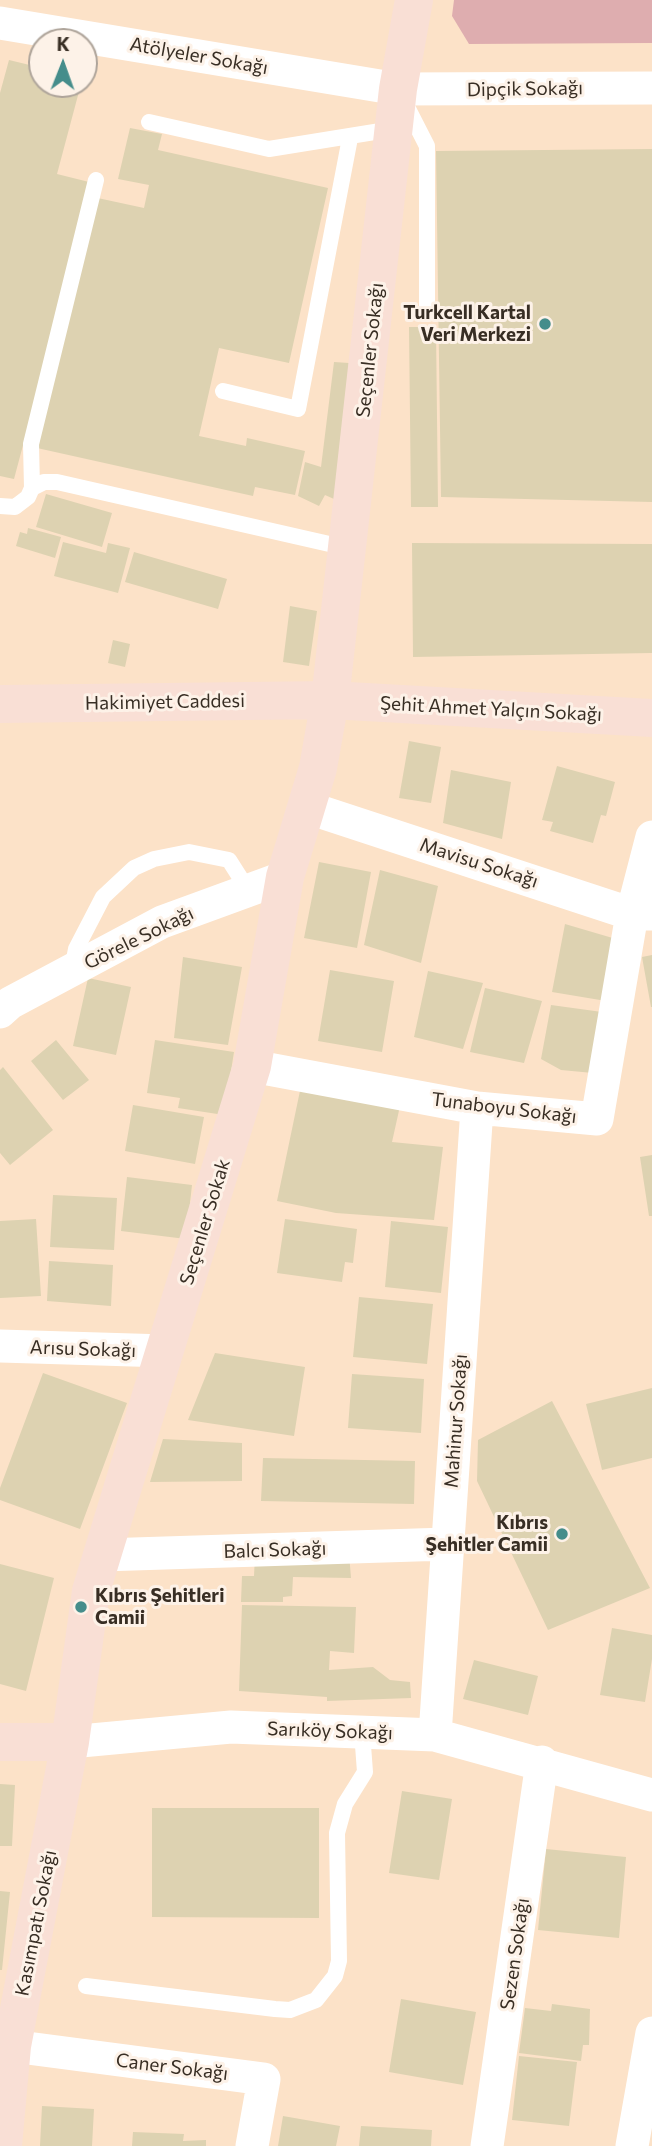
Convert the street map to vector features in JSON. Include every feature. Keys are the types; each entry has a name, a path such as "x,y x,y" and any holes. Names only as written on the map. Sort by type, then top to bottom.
{"street":[{"name":"Seçenler Sokağı","path":"330,700 398,89 414,0"},
{"name":"Atölyeler Sokağı","path":"0,23 398,89"},
{"name":"Dipçik Sokağı","path":"398,89 652,88"},
{"name":"Hakimiyet Caddesi","path":"0,704 330,700"},
{"name":"Şehit Ahmet Yalçın Sokağı","path":"330,700 652,718"},
{"name":"Seçenler Sokak","path":"69,1742 92,1591 252,1066 285,877 318,768 330,700"},
{"name":"Mavisu Sokağı","path":"306,807 642,914"},
{"name":"Tunaboyu Sokağı","path":"252,1066 477,1108 597,1119 642,914 652,837"},
{"name":"Görele Sokağı","path":"0,1012 10,1003 162,922 285,877"},
{"name":"Mahinur Sokağı","path":"435,1735 477,1108"},
{"name":"Arısu Sokağı","path":"0,1346 166,1351"},
{"name":"Balcı Sokağı","path":"102,1555 447,1544"},
{"name":"Sarıköy Sokağı","path":"0,1742 69,1742 231,1727 435,1735 542,1762 652,1795"},
{"name":"Kasımpatı Sokağı","path":"3,2146 12,2046 69,1742"},
{"name":"Sezen Sokağı","path":"487,2146 542,1762"},
{"path":"632,2146 652,2033"},
{"name":"Caner Sokağı","path":"12,2046 264,2079 252,2146"}],"lane":[{"path":"398,89 427,146 426,312"},
{"path":"149,122 269,149 350,138 395,128"},
{"path":"223,391 298,409 350,138"},
{"path":"32,488 31,444 96,180"},
{"path":"0,506 22,504 32,488 44,482 57,482 348,548"},
{"path":"71,971 76,949 103,897 134,868 154,859 190,852 229,860 248,890"},
{"path":"86,1986 290,2010 316,2000 335,1976 339,1961 337,1833 345,1804 365,1772 362,1732"}],"shaded area":[{"path":"454,0 652,0 652,43 469,44 452,16"}],"building":[{"path":"9,60 28,65 28,98 77,98 57,174 93,183 14,479 0,476 0,93"},
{"path":"130,128 162,134 158,150 328,188 289,363 219,348 199,436 246,446 247,438 305,451 295,495 255,487 253,496 37,448 93,197 144,208 149,185 118,179"},
{"name":"Turkcell Kartal Veri Merkezi","path":"652,149 652,502 441,497 436,151"},
{"path":"409,327 436,327 438,507 411,507"},
{"path":"334,362 349,363 334,499 325,495 319,506 298,496 305,462 321,467"},
{"path":"46,494 112,513 102,547 36,527"},
{"path":"28,528 61,537 55,558 16,546 20,532 27,534"},
{"path":"63,542 106,553 108,543 130,548 118,593 54,576"},
{"path":"412,543 652,544 652,653 413,657"},
{"path":"134,552 227,579 218,609 125,582"},
{"path":"290,606 317,611 309,666 283,662"},
{"path":"113,640 130,644 125,667 108,663"},
{"path":"409,741 441,747 431,803 399,798"},
{"path":"557,766 615,782 606,816 601,815 593,843 550,831 553,822 542,820"},
{"path":"451,770 511,782 502,839 443,823"},
{"path":"319,862 371,872 357,948 304,938"},
{"path":"380,870 438,886 421,963 364,945"},
{"path":"565,924 616,939 606,1001 552,992"},
{"path":"652,955 652,1007 651,1007 642,957"},
{"path":"183,957 242,967 228,1045 174,1038"},
{"path":"330,970 394,981 382,1052 318,1041"},
{"path":"428,971 483,983 463,1049 414,1037"},
{"path":"88,978 131,987 116,1055 73,1046"},
{"path":"485,988 542,1001 524,1063 470,1052"},
{"path":"551,1005 602,1012 593,1073 561,1070 541,1059"},
{"path":"56,1040 89,1080 63,1100 31,1061"},
{"path":"155,1040 234,1052 224,1115 178,1108 180,1098 147,1093"},
{"path":"3,1067 53,1130 10,1165 0,1153 0,1070"},
{"path":"301,1086 400,1106 392,1142 443,1147 434,1220 336,1213 277,1201"},
{"path":"133,1105 204,1117 195,1164 125,1151"},
{"path":"652,1155 652,1216 649,1216 640,1157"},
{"path":"127,1177 192,1185 186,1239 121,1231"},
{"path":"53,1195 117,1198 114,1250 50,1247"},
{"path":"36,1219 41,1296 0,1298 0,1221"},
{"path":"285,1219 357,1229 353,1263 345,1262 342,1282 277,1273"},
{"path":"391,1221 448,1227 441,1293 385,1287"},
{"path":"49,1261 113,1265 111,1306 47,1301"},
{"path":"359,1297 433,1304 427,1364 353,1357"},
{"path":"215,1353 305,1367 294,1436 188,1420"},
{"path":"43,1373 127,1403 80,1529 0,1500 0,1488"},
{"path":"352,1374 424,1379 421,1433 348,1428"},
{"path":"652,1388 652,1458 602,1470 586,1404"},
{"name":"Kıbrıs Şehitler Camii","path":"552,1401 650,1588 548,1630 477,1481 478,1440"},
{"path":"163,1439 242,1443 242,1481 150,1482"},
{"path":"263,1458 415,1461 414,1504 261,1501"},
{"path":"349,1553 351,1578 293,1577 292,1596 283,1597 283,1602 241,1602 242,1576 254,1576 255,1555"},
{"path":"0,1564 54,1578 26,1691 0,1684"},
{"path":"242,1605 356,1607 354,1653 330,1651 329,1670 373,1667 390,1680 410,1682 411,1698 327,1701 327,1697 239,1691"},
{"path":"612,1628 652,1635 652,1659 645,1702 600,1695"},
{"path":"474,1660 538,1676 528,1715 463,1699"},
{"path":"0,1784 15,1785 12,1846 0,1846"},
{"path":"402,1791 452,1799 439,1880 389,1873"},
{"path":"152,1808 319,1808 319,1918 152,1917"},
{"path":"546,1849 626,1857 619,1938 538,1930"},
{"path":"0,1891 10,1892 2,1970 0,1970"},
{"path":"401,1999 476,2012 463,2085 389,2072"},
{"path":"552,2004 590,2009 589,2045 583,2045 581,2061 519,2053 525,2008 551,2011"},
{"path":"519,2056 577,2062 569,2126 512,2120"},
{"path":"42,2106 94,2109 92,2146 40,2146"},
{"path":"283,2116 340,2126 336,2146 278,2146"},
{"path":"361,2126 432,2130 431,2146 359,2146"},
{"path":"133,2132 184,2134 183,2141 206,2140 206,2146 132,2146"}],"place":[{"name":"Turkcell Kartal Veri Merkezi","path":"545,324"},
{"name":"Kıbrıs Şehitler Camii","path":"562,1534"},
{"name":"Kıbrıs Şehi̇tleri̇ Cami̇i̇","path":"81,1607"}]}
